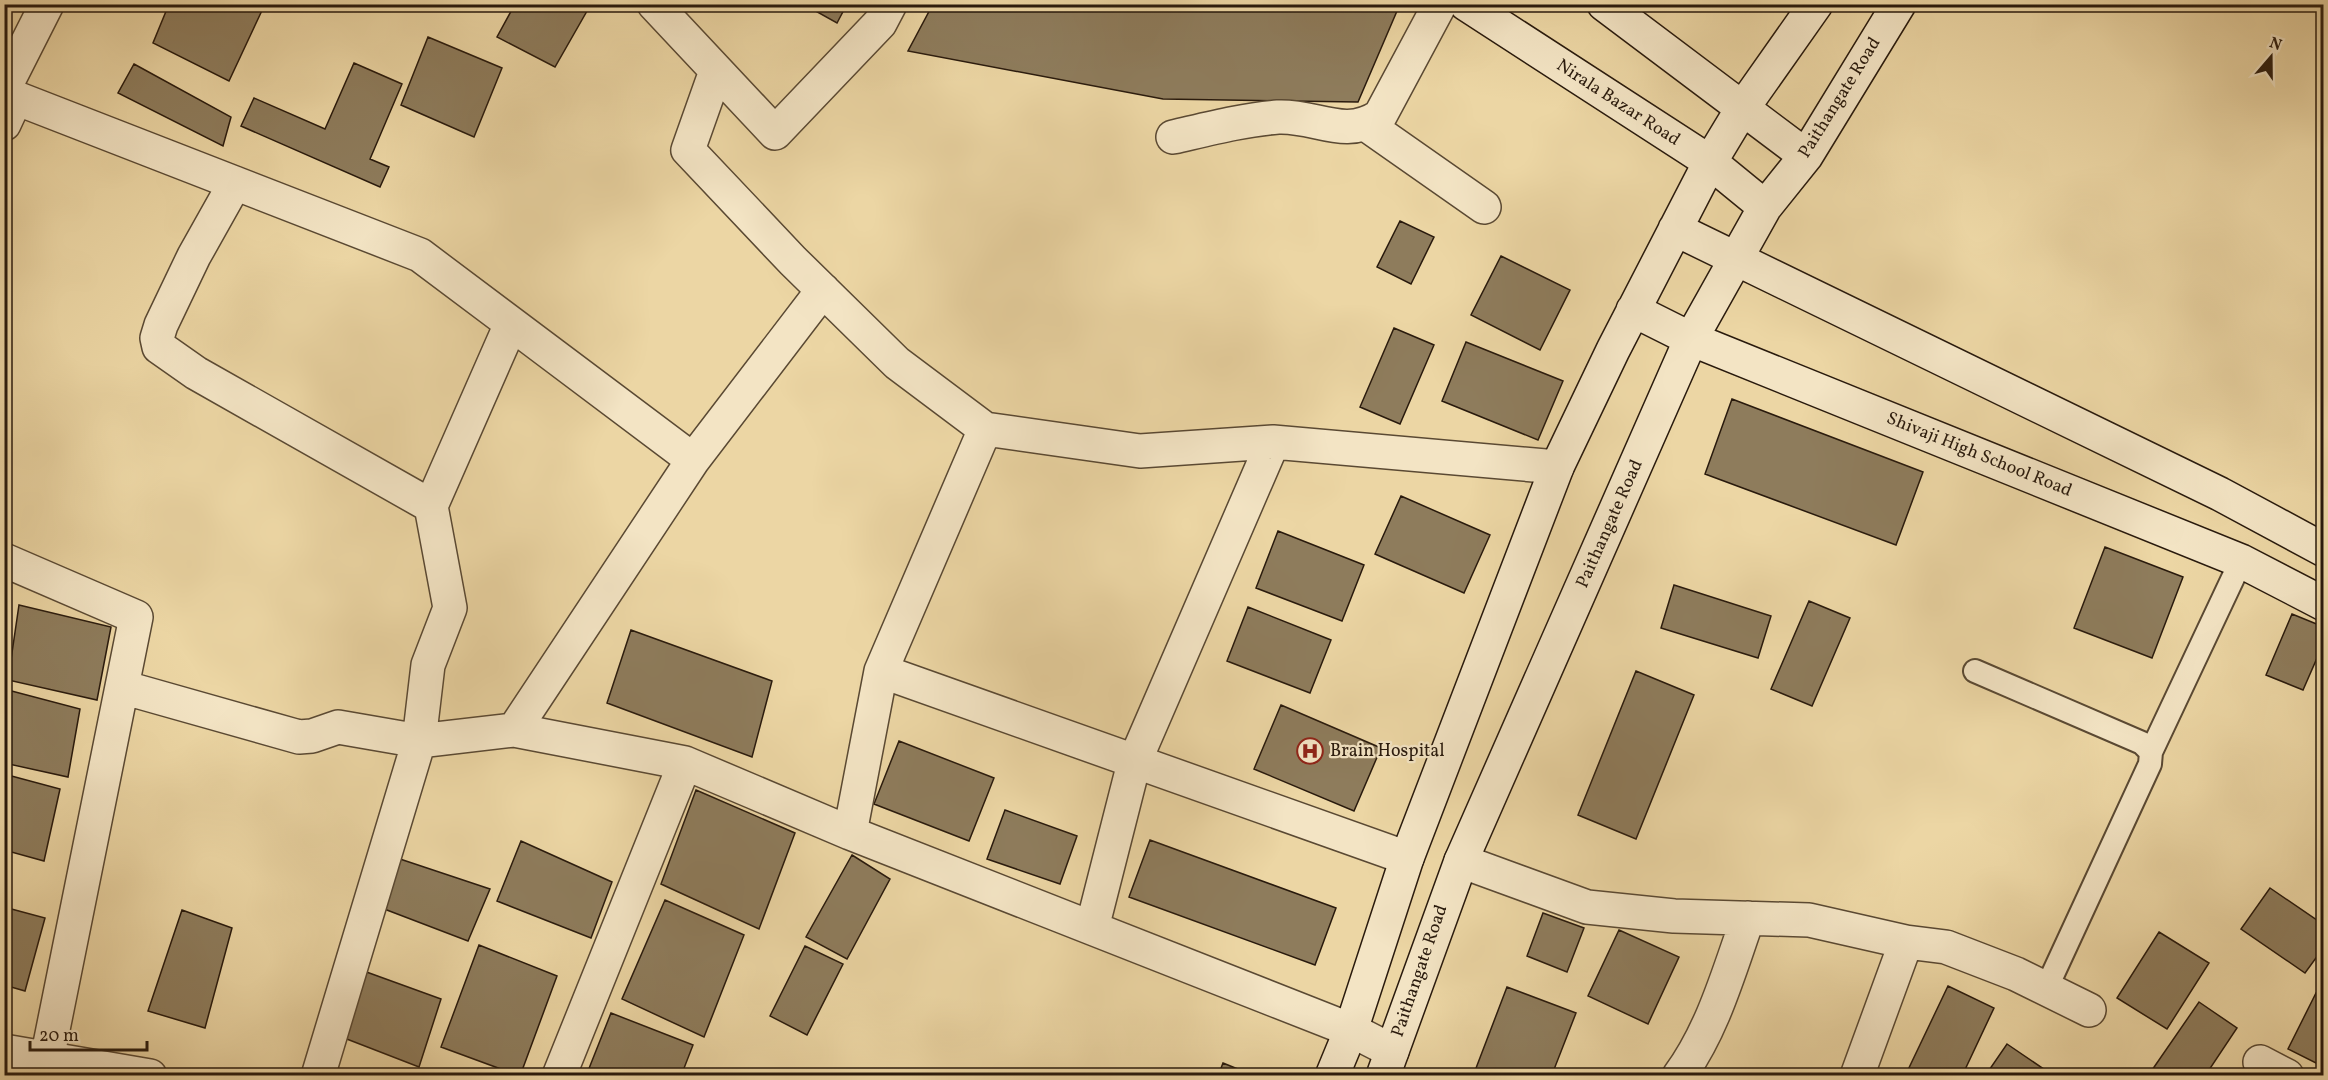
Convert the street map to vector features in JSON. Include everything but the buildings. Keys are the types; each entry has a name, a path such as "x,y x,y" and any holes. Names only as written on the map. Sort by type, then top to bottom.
{"street":[{"path":"46,4 7,101 235,183 420,255 693,460"},
{"path":"654,4 775,133 880,23 890,4"},
{"path":"1173,137 1249,120 1282,117 1353,128 1367,125 1380,116 1440,4"},
{"name":"Nirala Bazar Road","path":"1466,4 1710,162 1765,207"},
{"path":"1604,4 1806,156"},
{"path":"1332,1076 1351,1030 1407,858 1557,467 1633,310 1710,162 1742,109 1816,4"},
{"name":"Paithangate Road","path":"1388,1063 1461,861 1692,339 1765,207 1806,156 1899,4"},
{"path":"716,70 688,150 897,363 985,429 1140,452 1274,442 1557,467"},
{"path":"1367,125 1484,207"},
{"path":"235,183 194,256 161,325 157,338 159,347 196,373 431,506"},
{"path":"1675,230 2220,494 2324,550"},
{"path":"514,729 693,460 823,290"},
{"name":"Shivaji High School Road","path":"1633,310 1692,339 2241,561 2324,604"},
{"path":"318,1076 419,741 428,665 450,608 431,506 511,324"},
{"path":"850,833 881,671 985,429"},
{"path":"1092,928 1134,762 1274,442"},
{"path":"4,560 136,617 47,1059"},
{"path":"881,671 1407,858"},
{"path":"122,687 299,737 312,736 338,727 419,741 514,729 685,763 850,833 1351,1030 1388,1063"},
{"path":"559,1076 685,763"},
{"path":"1461,861 1587,907 1674,916 1809,920 1906,942 1946,947 2016,974 2089,1010"},
{"path":"1679,1076 1694,1054 1713,1013 1748,918"},
{"path":"1857,1076 1906,942"},
{"path":"4,1051 150,1076"}],"lane":[{"path":"2046,989 2150,764 2151,752 2241,561"},
{"path":"1975,671 2142,743 2151,752"}],"place":[{"name":"Brain Hospital","path":"1310,751"}]}
